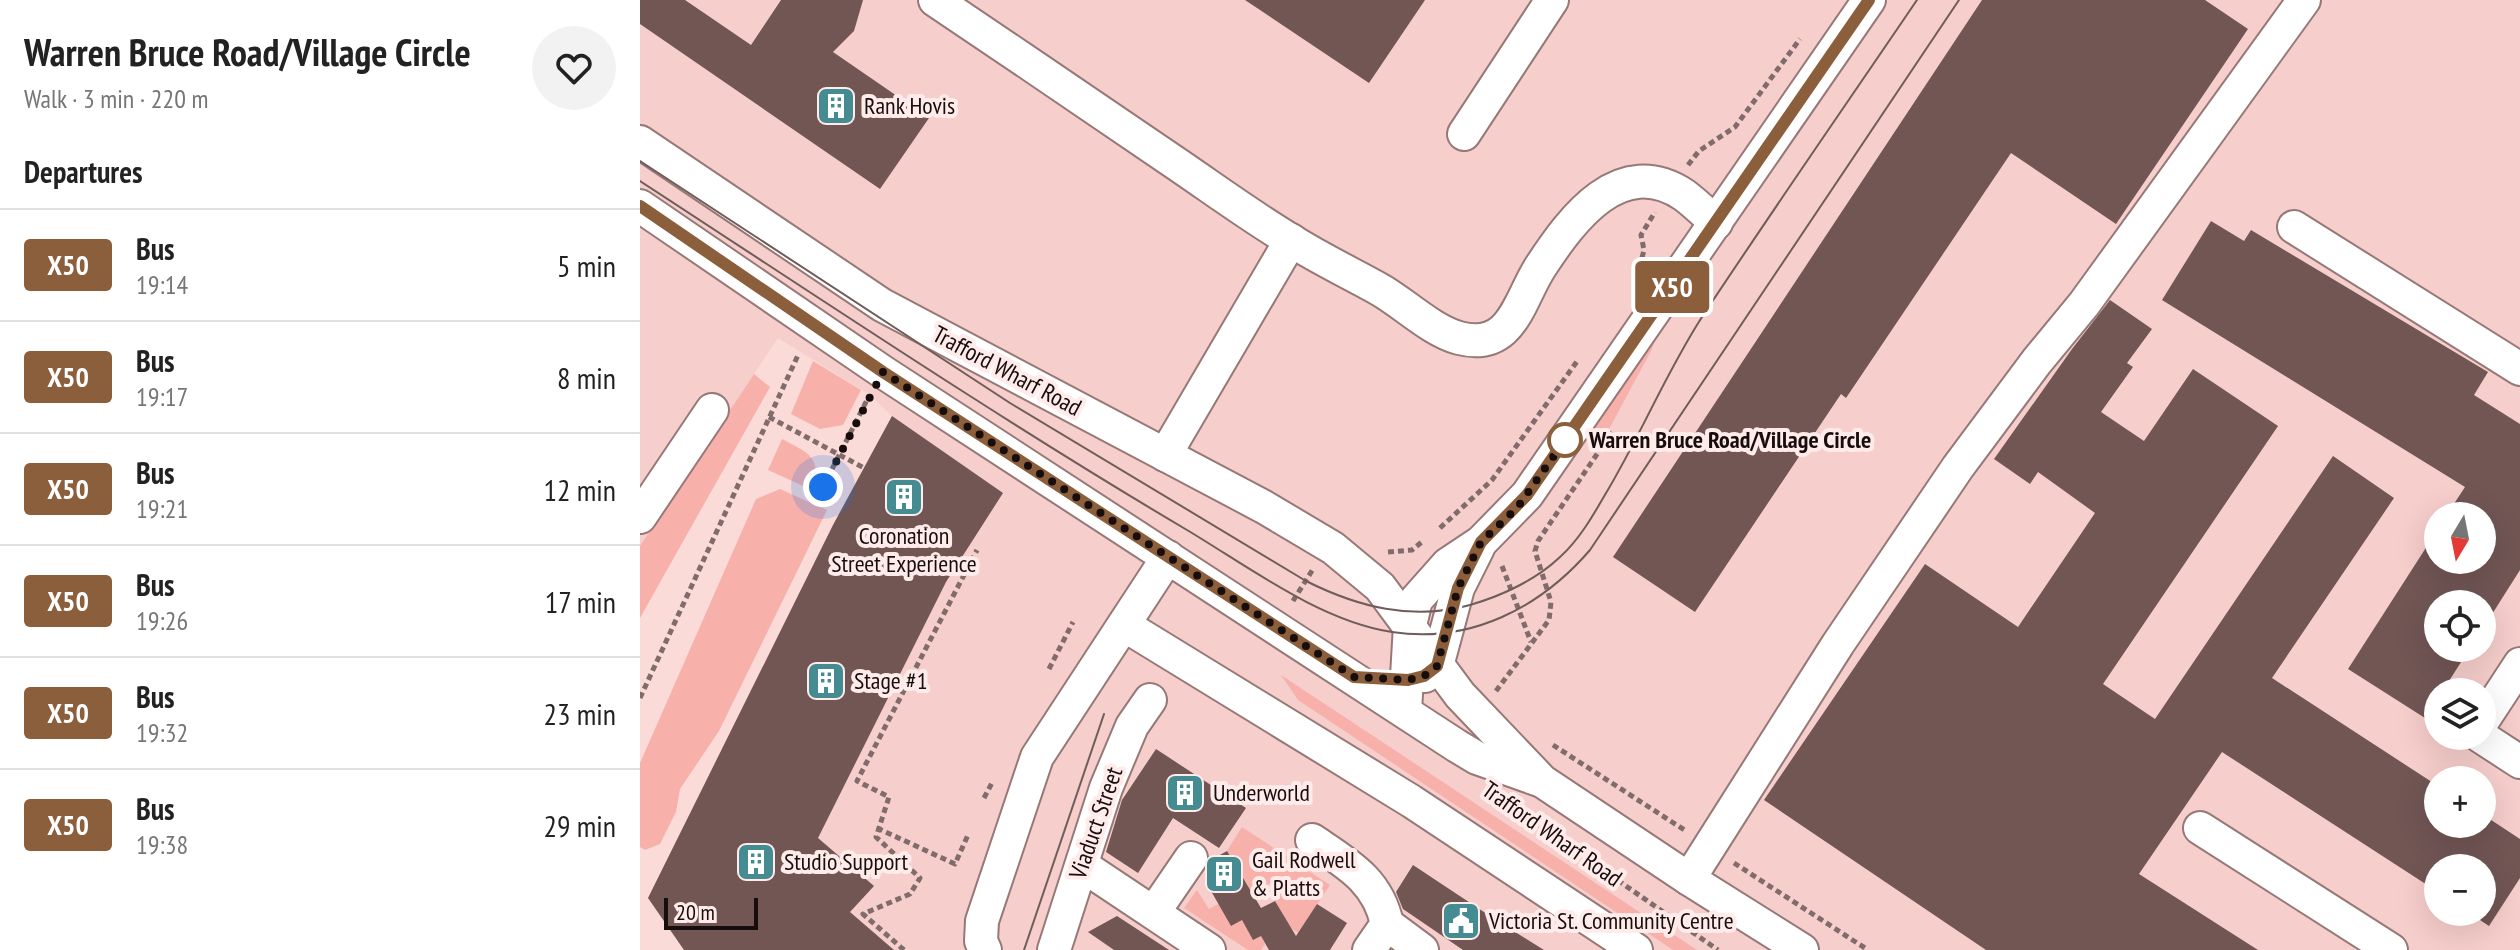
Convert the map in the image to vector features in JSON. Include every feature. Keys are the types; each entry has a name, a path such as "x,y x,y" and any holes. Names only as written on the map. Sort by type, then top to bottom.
{"street":[{"path":"935,0 1291,240 1388,294 1444,331 1472,340 1487,338 1509,325 1540,267 1584,210 1608,190 1638,182 1670,188 1685,195 1716,223"},
{"path":"1464,134 1552,0"},
{"path":"1406,695 1437,666 1458,588 1527,495 1869,0"},
{"path":"1689,879 1838,644 1958,467 2084,304 2304,0"},
{"name":"Trafford Wharf Road","path":"640,142 882,305 1333,548 1380,587 1469,705 1542,781 1802,950"},
{"path":"640,206 877,383 1168,557 1354,677 1406,695"},
{"path":"2294,227 2520,369"},
{"path":"1165,455 1291,240"},
{"path":"640,517 712,410"},
{"path":"1380,587 1412,581 1488,550"},
{"path":"985,950 981,941 982,921 1037,757 1168,557"},
{"path":"1406,695 1410,625 1416,600 1448,564"},
{"path":"1124,625 1411,801 1636,950"},
{"path":"2496,701 2520,664"},
{"name":"Trafford Wharf Road","path":"1406,695 1477,758 1542,781"},
{"name":"Viaduct Street","path":"1054,950 1106,788 1132,726 1150,700"},
{"path":"2496,746 2520,762"},
{"path":"2200,828 2391,950"},
{"path":"1312,840 1356,870 1383,903 1378,937 1422,950"},
{"path":"1154,912 1191,858"},
{"path":"1083,866 1209,950"}],"path":[{"path":"1692,158 1735,127 1801,38"},
{"path":"1636,279 1644,250 1641,235 1644,229"},
{"path":"640,698 804,341"},
{"path":"1383,552 1412,550 1492,480 1582,354"},
{"path":"823,487 877,383"},
{"path":"769,417 864,468"},
{"path":"904,950 863,914 910,894 920,878 876,837 889,797 857,781 977,550"},
{"path":"1488,550 1505,570 1532,643 1492,698"},
{"path":"1287,610 1317,562 1341,576 1352,564"},
{"path":"1049,669 1073,622"},
{"path":"1497,690 1503,703"},
{"path":"1549,742 1868,950"},
{"name":"Trafford Wharf Road","path":"1501,799 1718,950"},
{"path":"877,828 955,864 968,835"}],"shaded area":[{"path":"640,0 2520,0 2520,950 684,950 648,898 833,525 892,416 870,395 778,338 640,546"},
{"path":"1657,335 1652,349 1601,444 1588,435"},
{"path":"813,361 861,390 843,425 820,429 791,414"},
{"path":"754,374 770,387 640,618 640,546"},
{"path":"782,439 800,448 814,463 816,470 812,490 768,470"},
{"path":"780,489 827,510 719,731 680,789 676,812 660,844 645,850 640,847 640,763 756,499"},
{"path":"1281,675 1697,950 1673,950 1298,700"},
{"path":"1242,827 1330,885 1298,933 1291,928 1275,901 1280,898 1271,883 1252,892 1227,851"},
{"path":"1197,890 1209,909 1218,904 1244,919 1253,940 1261,936 1265,944 1261,950 1248,950 1184,908"}],"building":[{"name":"Rank Hovis","path":"640,0 685,0 751,45 781,0 863,0 854,31 833,52 929,118 880,189 640,24"},
{"path":"1245,0 1425,0 1369,83"},
{"path":"1982,0 2205,0 2248,29 2116,224 2011,153 1846,398 1841,394 1695,612 1613,557"},
{"path":"2211,221 2244,241 2251,230 2488,372 2474,395 2520,424 2520,570 2496,608 2496,590 2424,590 2424,662 2461,662 2451,678 2424,678 2424,717 2348,669 2424,551 2424,574 2496,574 2496,502 2455,502 2465,487 2162,300"},
{"path":"2110,300 2152,329 2127,363 2133,367 2101,412 2144,441 2193,369 2278,426 2103,684 2155,719 2333,456 2394,498 2272,678 2424,777 2424,838 2496,838 2496,823 2520,839 2520,878 2496,915 2496,854 2424,854 2424,883 2222,752 2139,874 2258,950 1986,950 1764,800 1925,564 2018,627 2095,513 2038,472 2030,484 1994,459"},
{"path":"892,416 1003,493 946,582 818,838 874,886 850,912 894,950 684,950 648,898 833,525"},
{"path":"1156,749 1246,808 1219,848 1173,818 1138,873 1106,852 1122,800"},
{"path":"1227,851 1261,908 1275,901 1296,936 1317,904 1347,923 1330,950 1269,950 1261,936 1253,940 1242,920 1231,926 1207,884 1211,882 1205,871 1209,861"},
{"path":"1413,865 1544,950 1463,950 1403,909 1396,892"},
{"path":"1117,916 1169,950 1114,950 1088,932"}],"tram line":[{"path":"640,161 1010,403 1306,581 1345,598 1386,609 1448,610 1494,597 1518,586 1568,550 1621,467 1702,317 1917,0"},
{"path":"640,181 980,402 1286,591 1338,617 1365,626 1392,632 1449,632 1476,627 1526,605 1570,571 1590,550 1959,0"},
{"path":"1024,950 1104,714"}],"bus line":[{"name":"X50","path":"640,206 883,372 1354,677 1408,680 1424,676 1437,666 1458,588 1481,542 1527,495 1869,0"}],"place":[{"name":"Rank Hovis","path":"836,106"},
{"name":"Warren Bruce Road/Village Circle","path":"1565,440"},
{"name":"Coronation Street Experience","path":"904,497"},
{"name":"Stage #1","path":"826,681"},
{"name":"Underworld","path":"1185,793"},
{"name":"Studio Support","path":"756,862"},
{"name":"Gail Rodwell & Platts","path":"1224,874"},
{"name":"Victoria St. Community Centre","path":"1461,921"}],"route":[{"path":"823,487 883,372 1354,677 1408,680 1424,676 1437,666 1458,588 1481,542 1517,508 1565,440"}]}
